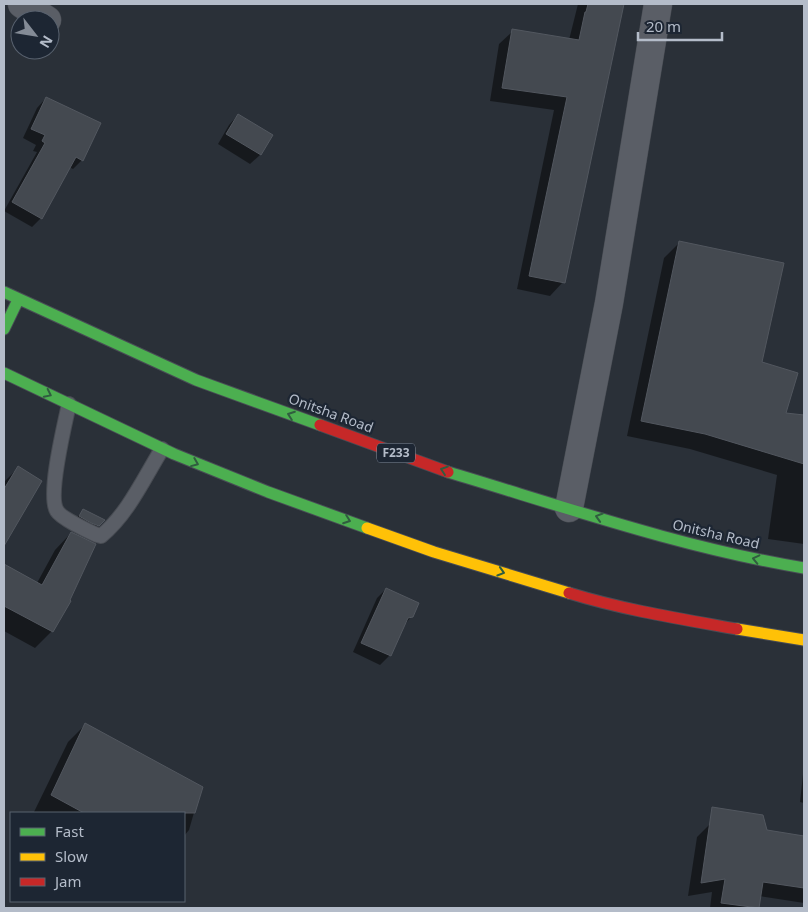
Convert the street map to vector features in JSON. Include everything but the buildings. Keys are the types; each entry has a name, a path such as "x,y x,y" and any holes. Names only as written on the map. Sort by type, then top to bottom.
{"main road":[{"name":"Onitsha Road","path":"4,292 196,380 445,471 650,533 773,563 804,568"},
{"path":"4,329 18,300"},
{"path":"4,373 162,449 268,492 434,552 589,599 697,622 804,640"}],"street":[{"path":"569,508 609,303 658,4"}],"lane":[{"path":"69,404 55,473 55,506 60,514 97,535 101,536 108,531 127,507 162,449"}],"traffic: fast":[{"path":"4,292 196,380 320,425"},
{"path":"4,329 18,300"},
{"path":"4,373 174,454 268,492 367,528"},
{"path":"448,472 669,538 759,560 804,568"}],"traffic: slow":[{"path":"367,528 434,552 569,593"},
{"path":"737,629 804,640"}],"traffic: jam":[{"path":"320,425 448,472"},
{"path":"569,593 632,609 737,629"}]}
